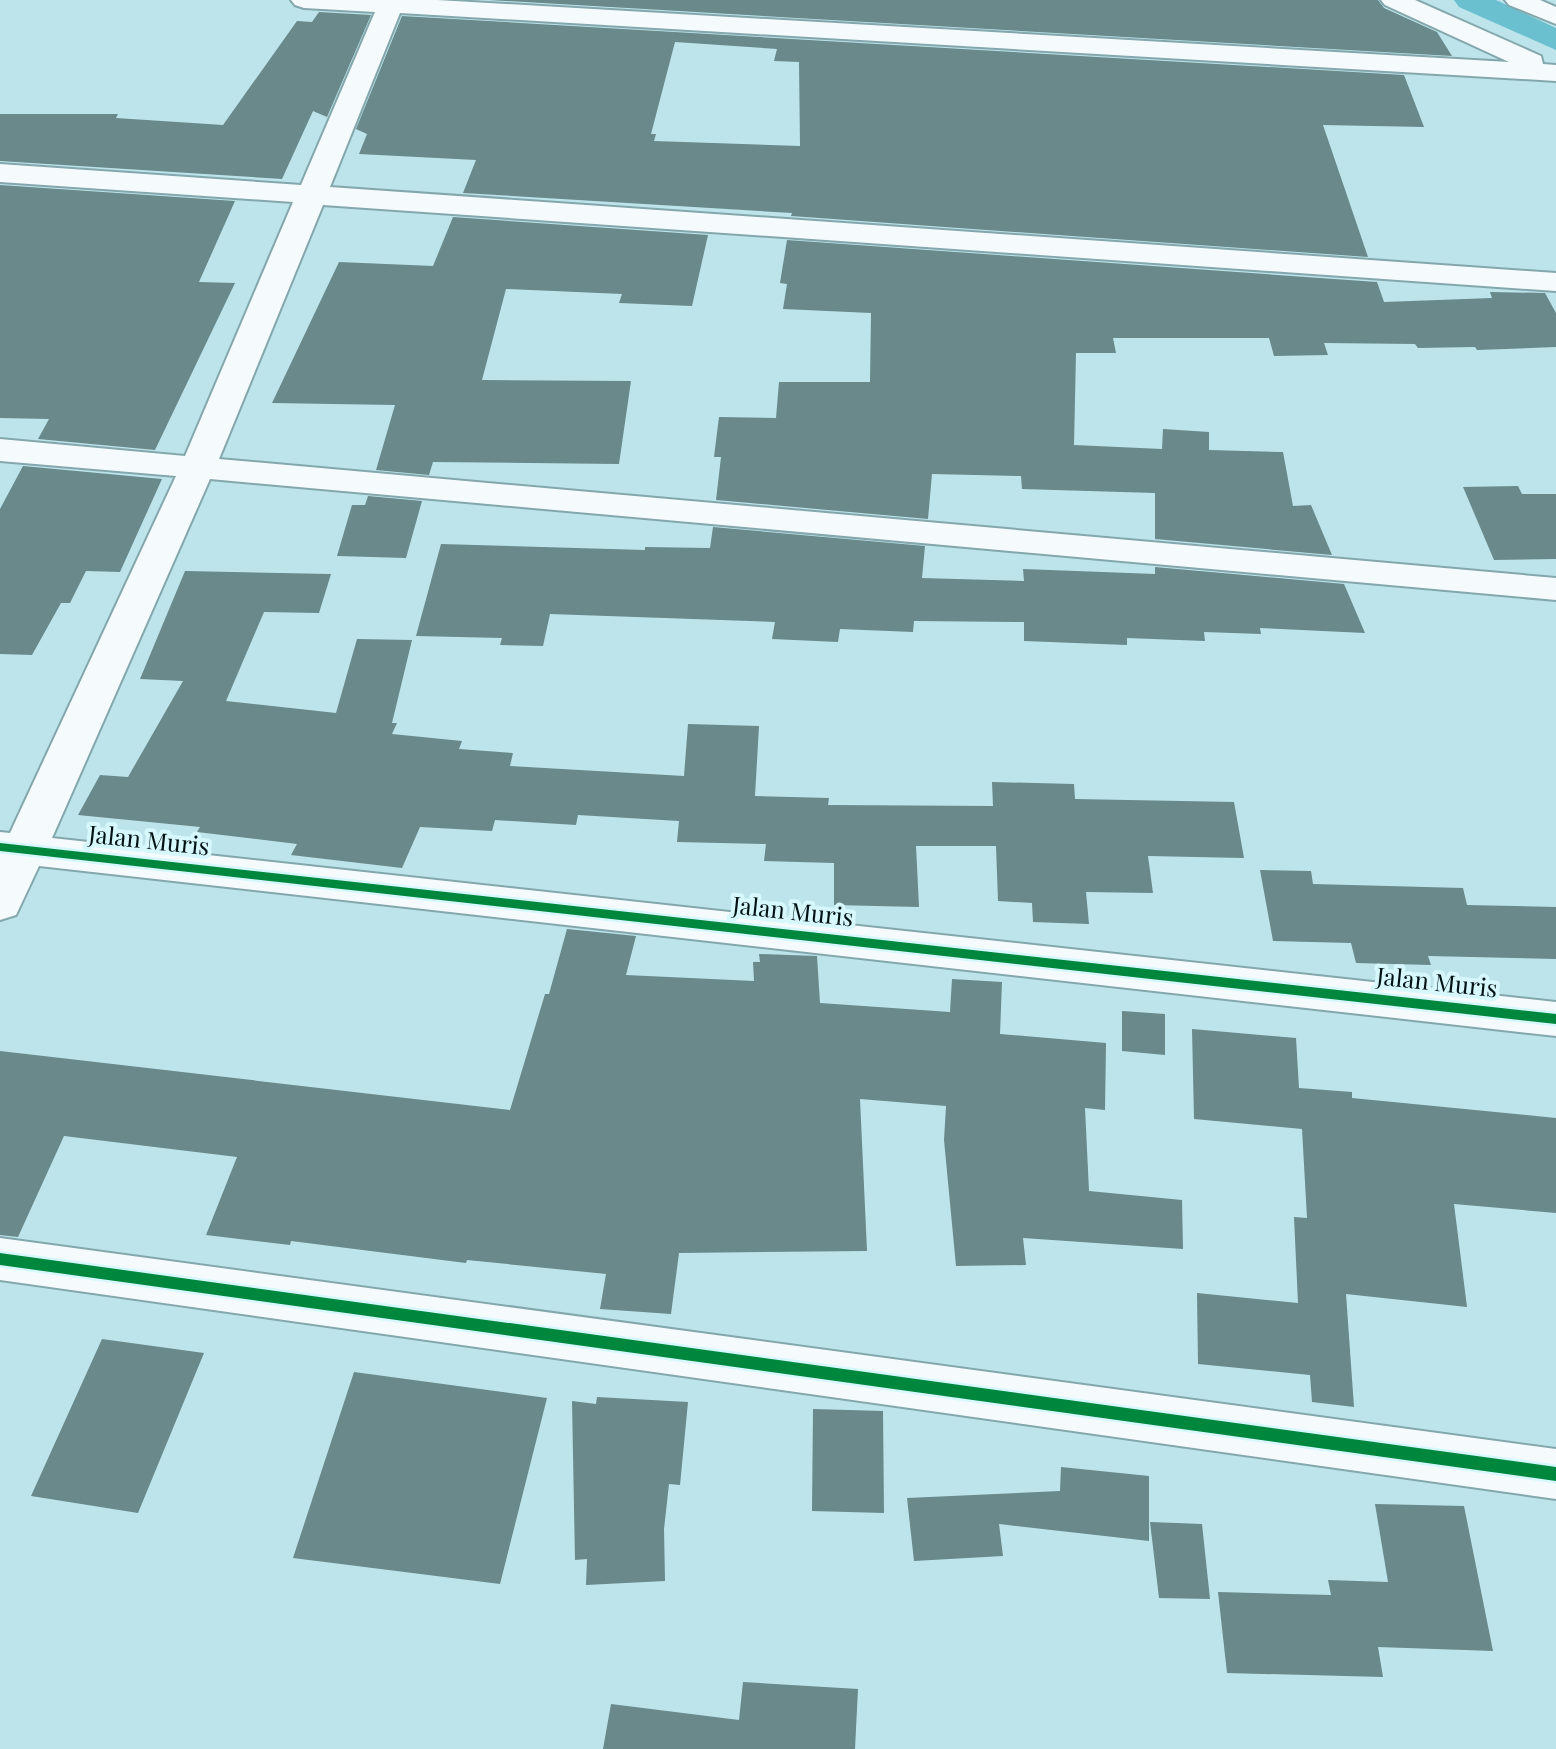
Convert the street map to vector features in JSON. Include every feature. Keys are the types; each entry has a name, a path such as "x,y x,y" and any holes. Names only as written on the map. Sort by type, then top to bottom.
{"street":[{"path":"304,0 1555,73"},
{"path":"1394,0 1555,73"},
{"path":"1518,0 1556,16"},
{"path":"0,904 13,848 198,467 391,3"},
{"path":"0,173 1556,282"},
{"path":"0,450 1556,589"},
{"name":"Jalan Muris","path":"13,848 1556,1019"},
{"path":"0,1259 1556,1474"}],"building":[{"path":"489,0 1378,0 1384,8 1437,32 1452,56"},
{"path":"319,12 371,15 327,117 313,111 282,179 0,161 0,114 118,114 116,118 223,125 297,21 312,22"},
{"path":"402,16 1404,75 1424,127 1323,125 1368,257 791,216 792,213 463,193 476,160 359,154 367,134 356,129","holes":["675,42 777,49 774,61 799,62 800,146 654,141 656,134 651,134"]},
{"path":"0,185 235,201 199,282 235,283 155,450 38,439 49,419 0,418"},
{"path":"453,217 708,235 692,306 619,303 622,294 506,289 482,380 631,381 619,464 433,462 429,475 376,470 395,405 272,403 339,262 433,266"},
{"path":"787,240 1377,282 1384,302 1492,298 1490,292 1545,293 1556,313 1556,347 1477,350 1475,347 1418,348 1415,344 1324,343 1328,355 1274,356 1269,338 1113,338 1116,353 1076,353 1074,445 1162,449 1163,429 1209,432 1209,450 1283,452 1293,506 1311,505 1332,555 1155,539 1155,493 1022,489 1021,476 932,474 928,519 716,500 721,457 714,457 719,417 776,418 779,382 870,382 871,313 783,309 787,284 780,283"},
{"path":"23,466 162,479 120,572 86,571 70,603 61,603 32,655 0,654 0,509"},
{"path":"1518,486 1522,494 1556,494 1556,559 1494,560 1463,487"},
{"path":"368,496 422,501 406,558 337,556 352,505 365,505"},
{"path":"713,527 925,546 922,578 1024,581 1023,569 1155,574 1155,567 1344,584 1365,633 1260,628 1261,634 1204,632 1205,641 1127,638 1127,645 1024,641 1024,622 914,621 913,632 840,629 838,642 772,639 775,622 550,614 543,646 500,645 502,638 416,636 441,544 645,550 645,547 710,548"},
{"path":"185,571 331,574 319,613 264,612 226,701 336,713 357,639 412,640 392,723 397,723 392,734 462,741 459,749 513,753 510,766 684,776 688,724 759,726 755,796 829,798 828,805 993,806 992,782 1074,784 1075,799 1234,802 1244,858 1148,856 1153,893 1086,892 1089,924 1033,922 1032,903 998,901 996,846 916,846 919,907 834,905 834,863 764,861 766,844 677,842 679,821 578,815 576,825 495,820 492,831 420,827 402,868 291,855 297,844 197,832 200,827 78,815 100,775 128,777 183,681 140,679"},
{"path":"1260,870 1311,871 1313,884 1463,888 1467,905 1556,907 1556,959 1428,956 1431,965 1356,963 1351,943 1273,941"},
{"path":"567,929 636,936 626,975 754,981 753,962 760,962 759,954 817,956 820,1003 950,1012 952,979 1002,982 1000,1034 1106,1043 1105,1110 1085,1108 1089,1191 1182,1200 1183,1249 1023,1238 1026,1265 956,1266 944,1140 946,1106 860,1099 867,1251 679,1253 671,1314 600,1309 606,1274 467,1260 466,1263 291,1241 290,1245 206,1235 237,1157 64,1136 18,1237 0,1235 0,1051 510,1110"},
{"path":"1122,1011 1165,1014 1165,1055 1122,1051"},
{"path":"1192,1029 1296,1038 1299,1088 1352,1092 1352,1098 1556,1118 1556,1213 1454,1204 1467,1307 1346,1294 1354,1407 1312,1402 1310,1375 1198,1364 1197,1293 1298,1303 1294,1217 1307,1218 1302,1129 1194,1119"},
{"path":"102,1339 204,1353 138,1513 31,1496"},
{"path":"354,1372 547,1398 500,1584 293,1558"},
{"path":"597,1397 688,1402 680,1485 669,1484 664,1529 665,1581 586,1585 587,1559 575,1560 572,1401 596,1404"},
{"path":"813,1409 883,1411 884,1513 812,1511"},
{"path":"1061,1467 1149,1476 1149,1541 999,1524 1003,1556 914,1561 907,1498 1060,1491"},
{"path":"1375,1504 1464,1506 1493,1651 1378,1647 1383,1677 1227,1673 1218,1592 1331,1595 1328,1580 1388,1582"},
{"path":"1150,1522 1202,1524 1210,1599 1159,1598"},
{"path":"743,1682 858,1689 855,1749 603,1749 611,1704 739,1720"}],"waterway":[{"path":"1470,0 1556,40"}],"cycle path":[{"path":"0,847 1556,1019"},
{"path":"0,1259 1556,1474"}]}
